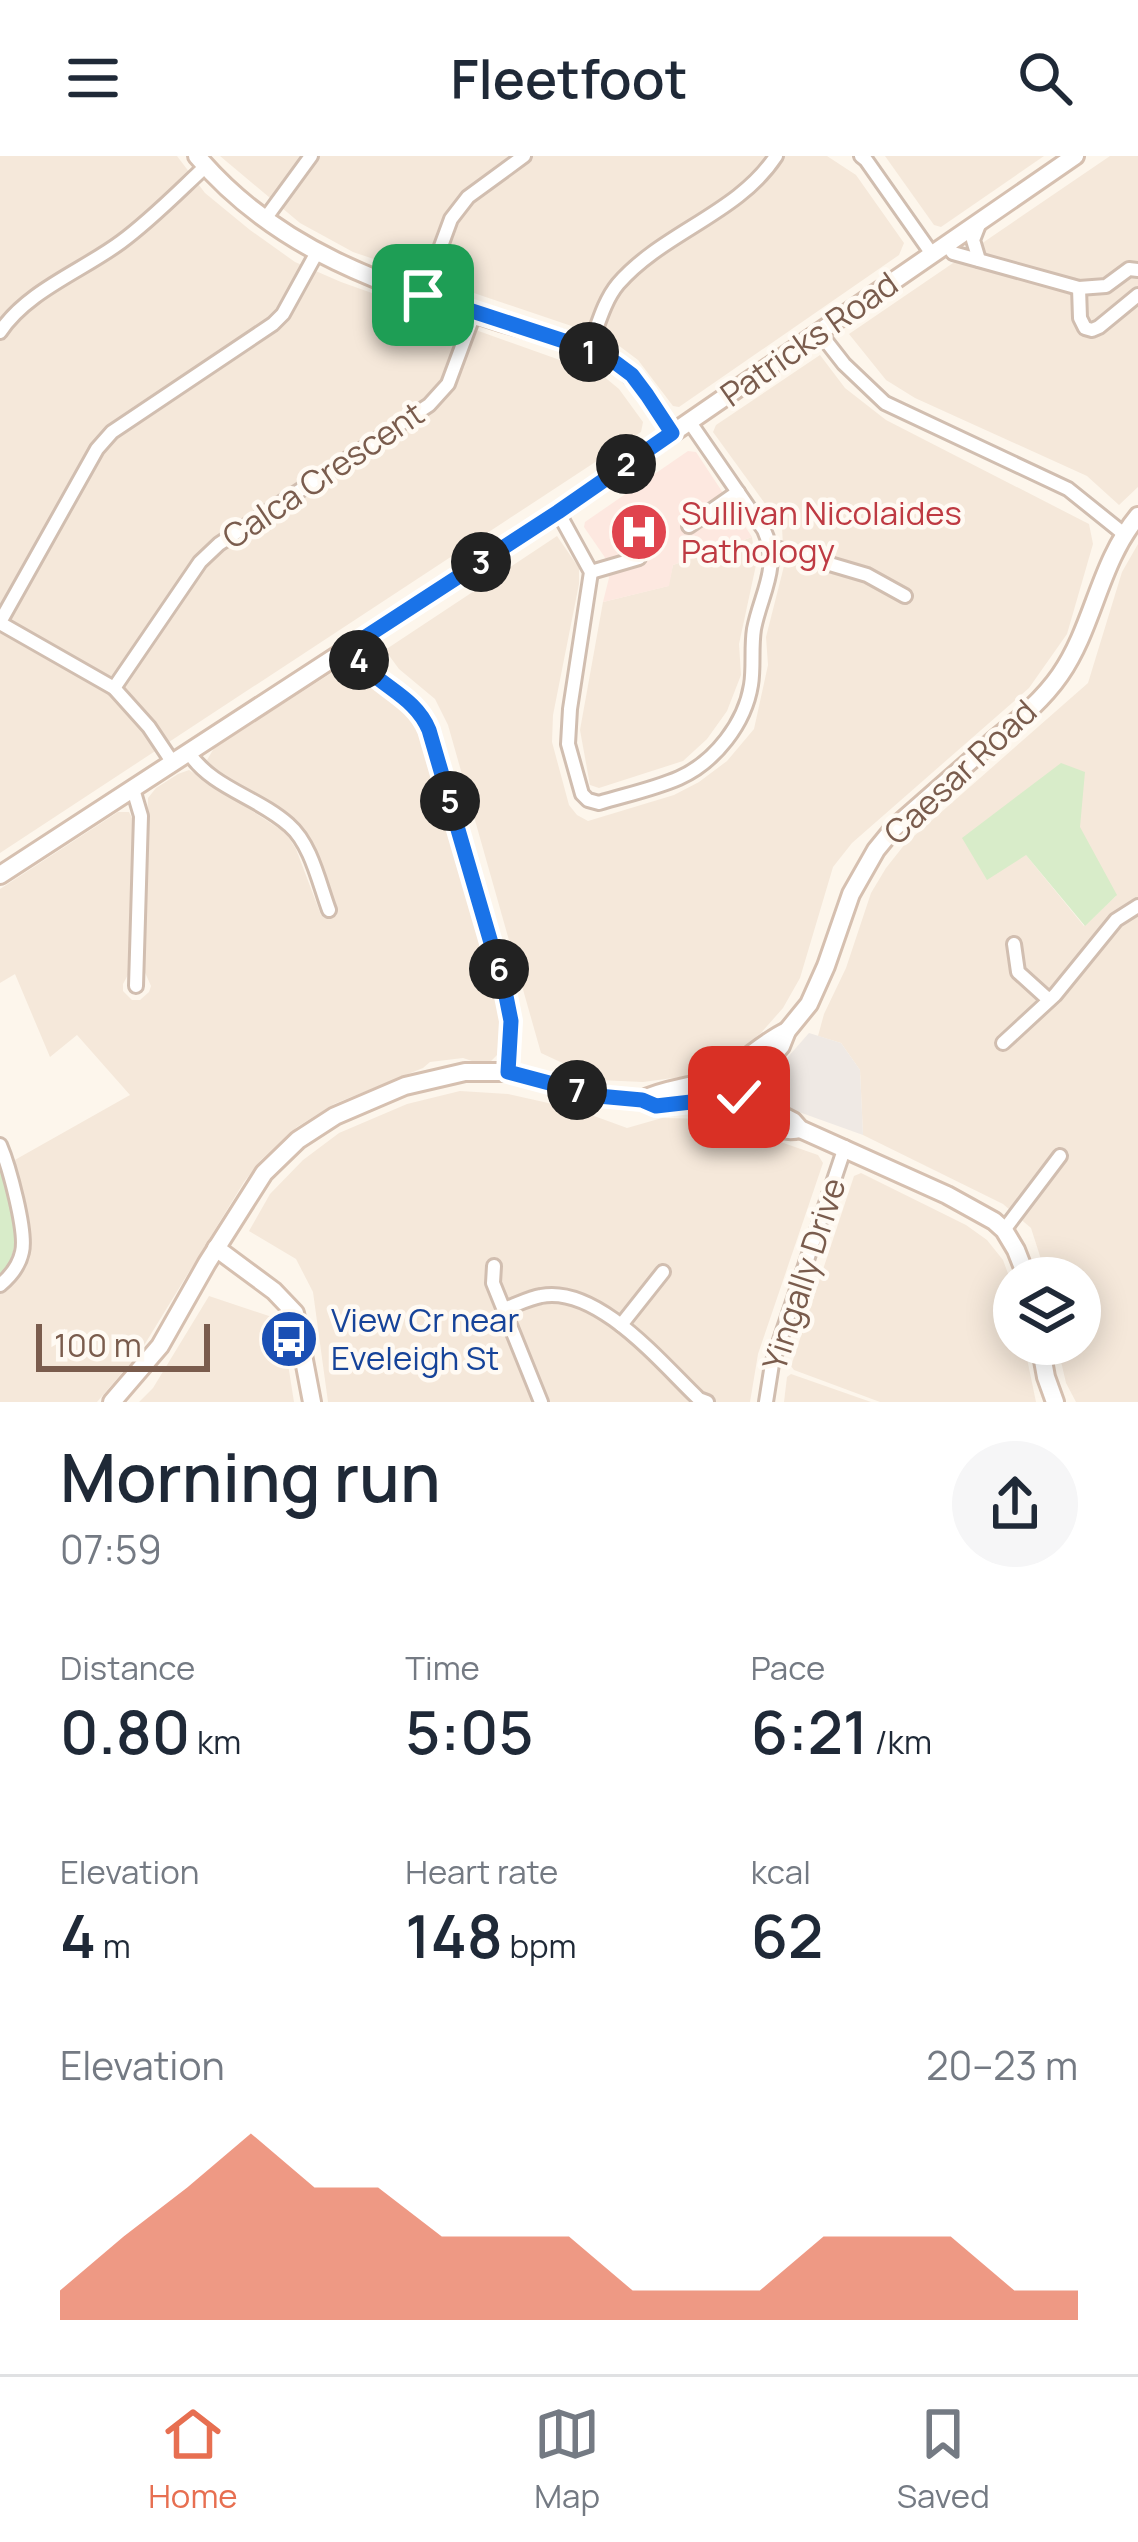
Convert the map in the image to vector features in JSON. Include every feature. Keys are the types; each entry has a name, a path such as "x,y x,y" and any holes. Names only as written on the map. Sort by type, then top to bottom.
{"street":[{"path":"265,219 310,156"},
{"path":"423,295 452,219 468,197 524,156"},
{"path":"588,351 618,284 757,182 776,156"},
{"name":"Patricks Road","path":"0,875 558,512 1076,156"},
{"path":"865,157 939,249 1079,288 1106,286 1129,269 1138,270"},
{"path":"0,332 30,302 127,238 202,161 234,196 316,254 616,363 632,375 672,433"},
{"path":"979,260 973,240 980,222"},
{"path":"316,254 273,324 112,432 97,449 0,622 115,688 181,758 290,825 303,844 329,910"},
{"path":"1079,288 1082,323 1092,329 1138,296"},
{"name":"Calca Crescent","path":"115,688 200,562 219,544 429,405 448,384 474,314"},
{"path":"819,332 885,403 1069,489 1124,533"},
{"path":"558,512 591,572 568,744 582,794 599,803 682,777 708,760 733,731 747,703 754,627 772,547 689,422"},
{"path":"688,526 738,492"},
{"name":"Caesar Road","path":"733,1078 766,1063 782,1046 816,989 851,894 876,850 894,828 1036,704 1060,675 1080,640 1106,566 1138,516"},
{"path":"772,547 868,575 904,596"},
{"path":"591,572 640,558"},
{"path":"347,649 410,701 429,730 505,991 511,1021 508,1072"},
{"path":"133,789 141,812 136,986"},
{"path":"1003,1043 1049,1000 1116,920 1138,906"},
{"path":"1014,944 1018,972 1049,1000"},
{"name":"Caesar Road","path":"733,1078 774,1037 788,1031"},
{"path":"766,1063 765,1096 771,1118"},
{"path":"112,1402 160,1346 264,1173 298,1139 387,1093 465,1072 508,1072 656,1106 691,1102 752,1120 793,1121 800,1129 994,1221 1019,1257"},
{"path":"642,1100 655,1093 733,1078"},
{"path":"733,1078 749,1109 771,1118"},
{"path":"691,1102 733,1078"},
{"path":"0,1145 23,1241 19,1263 0,1285"},
{"name":"Yingally Drive","path":"766,1402 772,1364 845,1148"},
{"path":"1004,1230 1060,1156"},
{"path":"216,1248 295,1312 312,1402"},
{"path":"494,1266 493,1283 541,1402"},
{"path":"621,1325 663,1272"},
{"path":"504,1309 543,1296 586,1302 621,1325 707,1402"},
{"path":"1044,1365 1055,1402"}],"shaded area":[{"path":"0,156 177,156 205,193 295,262 602,375 619,389 643,422 641,432 0,853"},
{"path":"220,156 827,156 856,175 904,243 899,255 679,407 673,406 638,360 610,339 353,252 300,223"},
{"path":"885,156 1044,156 941,227 934,225"},
{"path":"1110,156 1138,156 1138,487 1119,505 1087,476 915,398 886,380 849,334"},
{"path":"820,355 845,388 886,420 1089,524 1093,544 1067,634 1029,688 852,843 833,867 800,978 761,1033 726,1060 688,1076 643,1082 599,1080 541,1053 448,725 435,699 399,669 385,650 557,536 579,568 553,715 552,742 569,805 588,821 674,795 699,782 727,761 754,729 768,665 766,637 784,566 782,527 713,432 716,425"},
{"path":"688,451 696,452 752,537 673,565 669,586 603,602 609,578 606,559 585,522"},
{"path":"752,537 756,565 739,644 741,675 727,711 683,761 599,788 590,785 580,730 603,602 668,586 673,565"},
{"path":"1138,544 1138,1402 1076,1402 1066,1383 1062,1365 1101,1365 1101,1257 1040,1257 1031,1228 1003,1204 863,1135 860,1070 841,1043 818,1036 871,893 886,868 905,844 1088,683 1122,572","holes":["1026,855 1116,896 1084,926"]},
{"path":"344,668 402,709 416,725 498,1008 497,1055 491,1061 430,1062 334,1104 297,1127 244,1182 140,1352 97,1402 0,1402 0,1294 23,1270 30,1241 13,1161 130,1095 77,1035 50,1057 15,974 0,983 0,889 118,812 129,812 135,824 130,971 123,991 132,1000 140,1000 151,986 143,968 148,798 156,788 189,770 286,833 321,915 335,911 301,826 212,769 207,760 214,748"},
{"path":"809,1033 841,1043 860,1070 863,1135 785,1107 776,1080 781,1065"},
{"path":"460,1091 508,1094 575,1109 627,1128 662,1118 714,1119 818,1155 823,1163 758,1354 750,1402 328,1402 313,1292 296,1259 249,1231 270,1194 303,1160 339,1133 407,1104"},
{"path":"861,1173 987,1240 1001,1257 993,1257 993,1365 1028,1365 1036,1402 880,1402 794,1370 791,1366 854,1176"},
{"path":"209,1296 281,1320 294,1402 139,1402 153,1388"},
{"path":"791,1374 871,1402 784,1402"}],"green space":[{"path":"1061,763 1085,772 1080,827 1117,895 1085,926 1026,855 987,880 962,838"},
{"path":"0,1164 15,1237 9,1263 0,1275"}],"place":[{"name":"Sullivan Nicolaides Pathology","path":"639,532"},
{"name":"View Cr near Eveleigh St","path":"289,1339"}],"route":[{"path":"423,295 616,363 632,375 672,433 347,649 410,701 429,730 505,991 511,1021 508,1072 656,1106 691,1102 732,1088 739,1097"}]}
